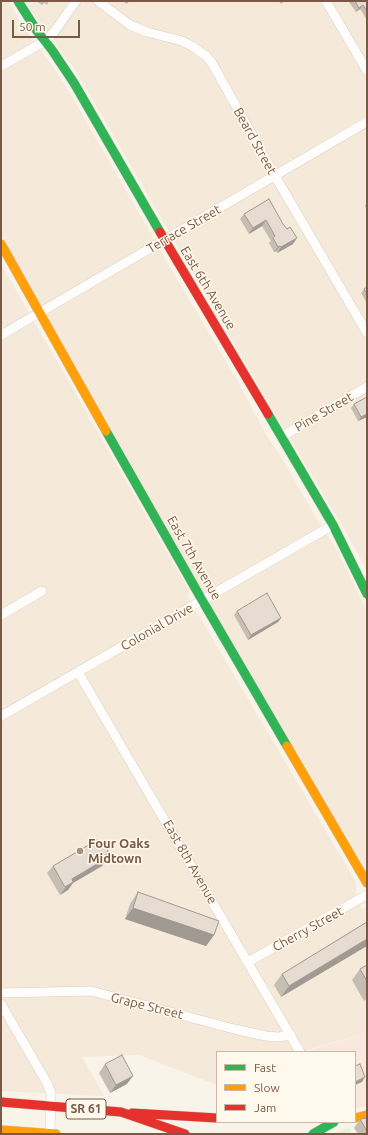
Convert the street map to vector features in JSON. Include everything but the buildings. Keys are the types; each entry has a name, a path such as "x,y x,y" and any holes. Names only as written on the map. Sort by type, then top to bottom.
{"street":[{"name":"East 6th Avenue","path":"18,1 37,31 52,50 74,83 333,525 367,594"},
{"path":"1,66 45,41 54,32 76,1"},
{"name":"Beard Street","path":"98,1 130,25 147,32 182,41 206,56 212,63 275,176 367,333"},
{"path":"326,1 367,71"},
{"name":"Terrace Street","path":"1,335 367,122"},
{"name":"East 7th Avenue","path":"1,244 202,600 367,883"},
{"name":"Pine Street","path":"281,437 367,386"},
{"name":"Colonial Drive","path":"1,716 333,525"},
{"path":"1,615 42,591"},
{"name":"East 8th Avenue","path":"78,672 299,1051"},
{"name":"Cherry Street","path":"248,962 367,895"},
{"name":"Grape Street","path":"1,993 91,991 234,1029 266,1036 278,1037 291,1035"},
{"path":"1,1004 47,1083 51,1093 53,1134 1,1130"},
{"name":"SR 61","path":"1,1102 120,1112 185,1134"},
{"path":"120,1112 216,1118"},
{"path":"356,1118 367,1115"},
{"path":"313,1134 333,1123"}],"shaded area":[{"path":"1,1 8,1 74,100 237,380 266,434 337,550 367,611 367,872 210,604 1,235"},
{"path":"25,1 367,1 367,571 347,534 268,402 74,68 42,27"},
{"path":"1,264 189,590 188,597 356,882 356,892 362,909 367,907 367,1033 308,1051 216,1051 216,1085 139,1055 82,1057 104,1096 1,1091"},
{"path":"367,1033 367,1106 356,1109 356,1051 307,1051"}],"green space":[{"path":"349,1128 353,1134 331,1134"}],"traffic: fast":[{"path":"18,1 37,31 52,50 74,83 160,232"},
{"path":"268,414 333,525 367,594"},
{"path":"106,431 287,746"},
{"path":"313,1134 332,1123"}],"traffic: slow":[{"path":"1,244 106,431"},
{"path":"287,746 367,883"},
{"path":"356,1118 367,1115"},
{"path":"1,1130 56,1134"}],"traffic: jam":[{"path":"160,232 268,414"},
{"path":"1,1102 121,1112 185,1134"},
{"path":"132,1113 216,1118"}],"place":[{"name":"Four Oaks Midtown","path":"80,851"}]}
